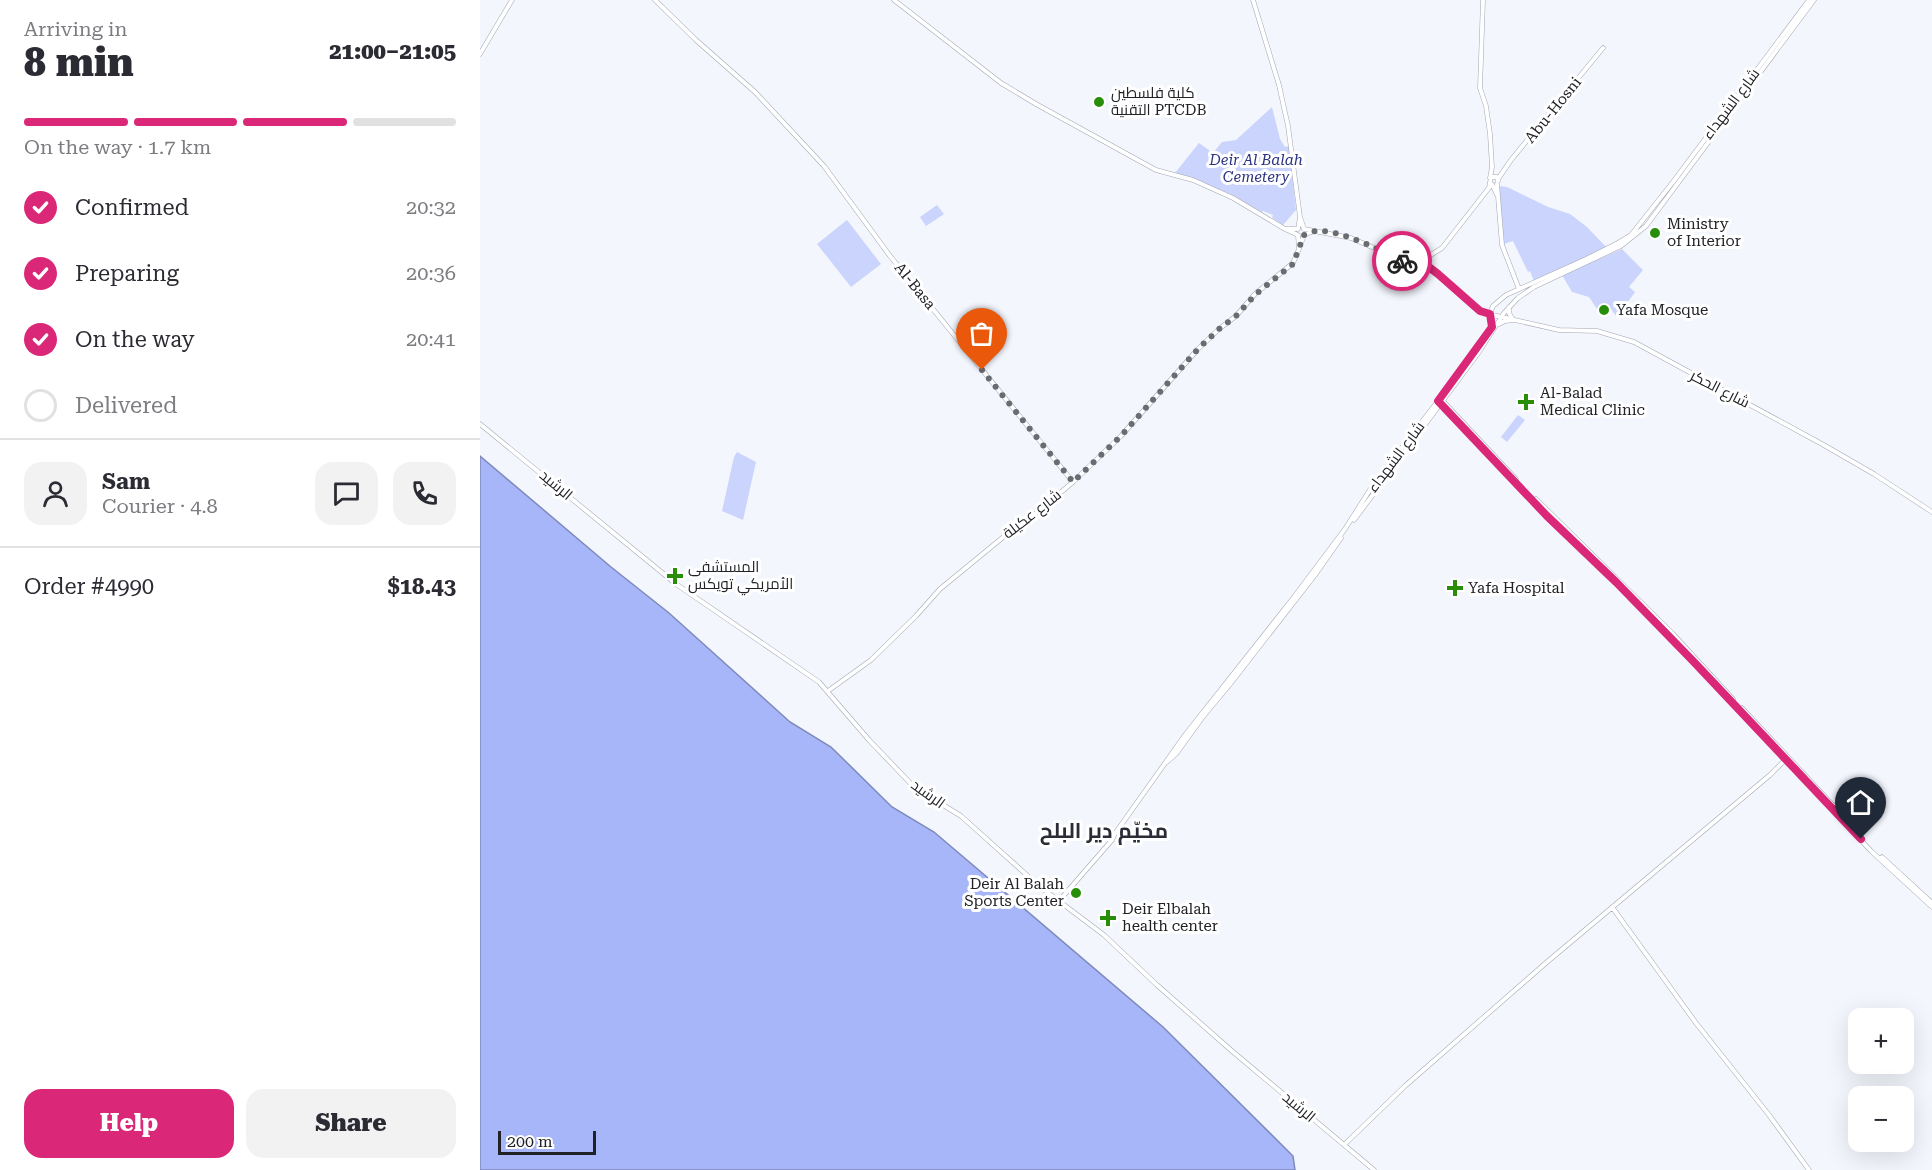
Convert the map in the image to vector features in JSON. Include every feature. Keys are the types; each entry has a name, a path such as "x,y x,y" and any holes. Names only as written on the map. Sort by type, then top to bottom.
{"street":[{"path":"480,54 513,0"},
{"name":"Al-Basa","path":"655,0 755,92 824,166 890,256 1073,482"},
{"path":"894,0 1001,83 1036,104 1156,170 1193,180 1233,198 1301,237 1314,231"},
{"path":"1253,0 1279,85 1288,126 1304,235"},
{"path":"1483,0 1480,88 1486,106 1502,244 1520,296"},
{"name":"شارع الشهداء","path":"1440,401 1492,327 1490,314 1493,306 1519,288 1586,259 1631,235 1809,0"},
{"name":"شارع الشهداء","path":"1059,901 1112,840 1147,787 1206,707 1294,597 1374,485 1479,352 1509,307 1534,287 1621,246 1640,232 1814,0"},
{"name":"Abu-Hosni","path":"1421,261 1442,248 1494,180 1603,48"},
{"path":"1299,249 1300,217"},
{"path":"1285,229 1304,229 1351,238 1404,261 1421,261"},
{"name":"شارع عكيلة","path":"828,691 871,660 940,589 1073,482 1121,436 1198,349 1236,316 1256,294 1293,264 1304,235"},
{"name":"شارع الحكر","path":"1421,261 1480,311 1559,330 1597,331 1634,342 1822,444 1874,474 1932,512"},
{"path":"1495,327 1504,321 1513,320 1509,307"},
{"path":"1440,401 1549,513 1683,645 1875,851 1932,905"},
{"name":"الرشيد","path":"480,424 676,584 819,682 869,740 914,787 960,816 1022,871 1104,935 1232,1051 1374,1170"},
{"path":"1345,1144 1440,1055 1788,758"},
{"path":"1612,907 1696,1023 1769,1115 1809,1170"}],"green space":[{"name":"Deir Al Balah Cemetery","path":"1272,107 1280,139 1285,147 1289,146 1296,210 1283,225 1272,218 1273,215 1262,212 1230,194 1175,173 1199,143 1213,153 1222,142 1236,140"},
{"path":"1499,186 1507,187 1548,207 1570,214 1587,227 1607,248 1534,281 1513,241 1504,244"},
{"path":"937,205 944,214 926,226 920,217"},
{"path":"847,220 881,264 851,287 817,244"},
{"path":"1622,249 1643,270 1629,287 1635,292 1617,317 1607,304 1597,309 1589,297 1572,292 1562,275"},
{"path":"1518,415 1525,420 1507,442 1501,437"},
{"path":"737,452 756,462 743,520 722,511"}],"water":[{"path":"480,456 669,613 790,722 831,747 892,807 934,832 1163,1027 1293,1156 1295,1170 480,1170"}],"way so far":[{"path":"982,370 1073,482 1121,436 1198,349 1236,316 1256,294 1293,264 1304,235 1319,231 1351,238 1402,261"}],"place":[{"name":"كلية فلسطين التقنية PTCDB","path":"1099,102"},
{"name":"Ministry of Interior","path":"1655,233"},
{"name":"Yafa Mosque","path":"1604,310"},
{"name":"Al-Balad Medical Clinic","path":"1526,402"},
{"name":"المستشفى الأمريكي تويكس","path":"675,576"},
{"name":"Yafa Hospital","path":"1455,588"},
{"name":"Deir Al Balah Sports Center","path":"1076,893"},
{"name":"Deir Elbalah health center","path":"1108,918"}],"district":[{"name":"مخيّم دير البلح","path":"1104,831"}],"route":[{"path":"1402,261 1421,261 1480,311 1490,314 1492,327 1438,401 1547,516 1693,661 1861,839"}]}
